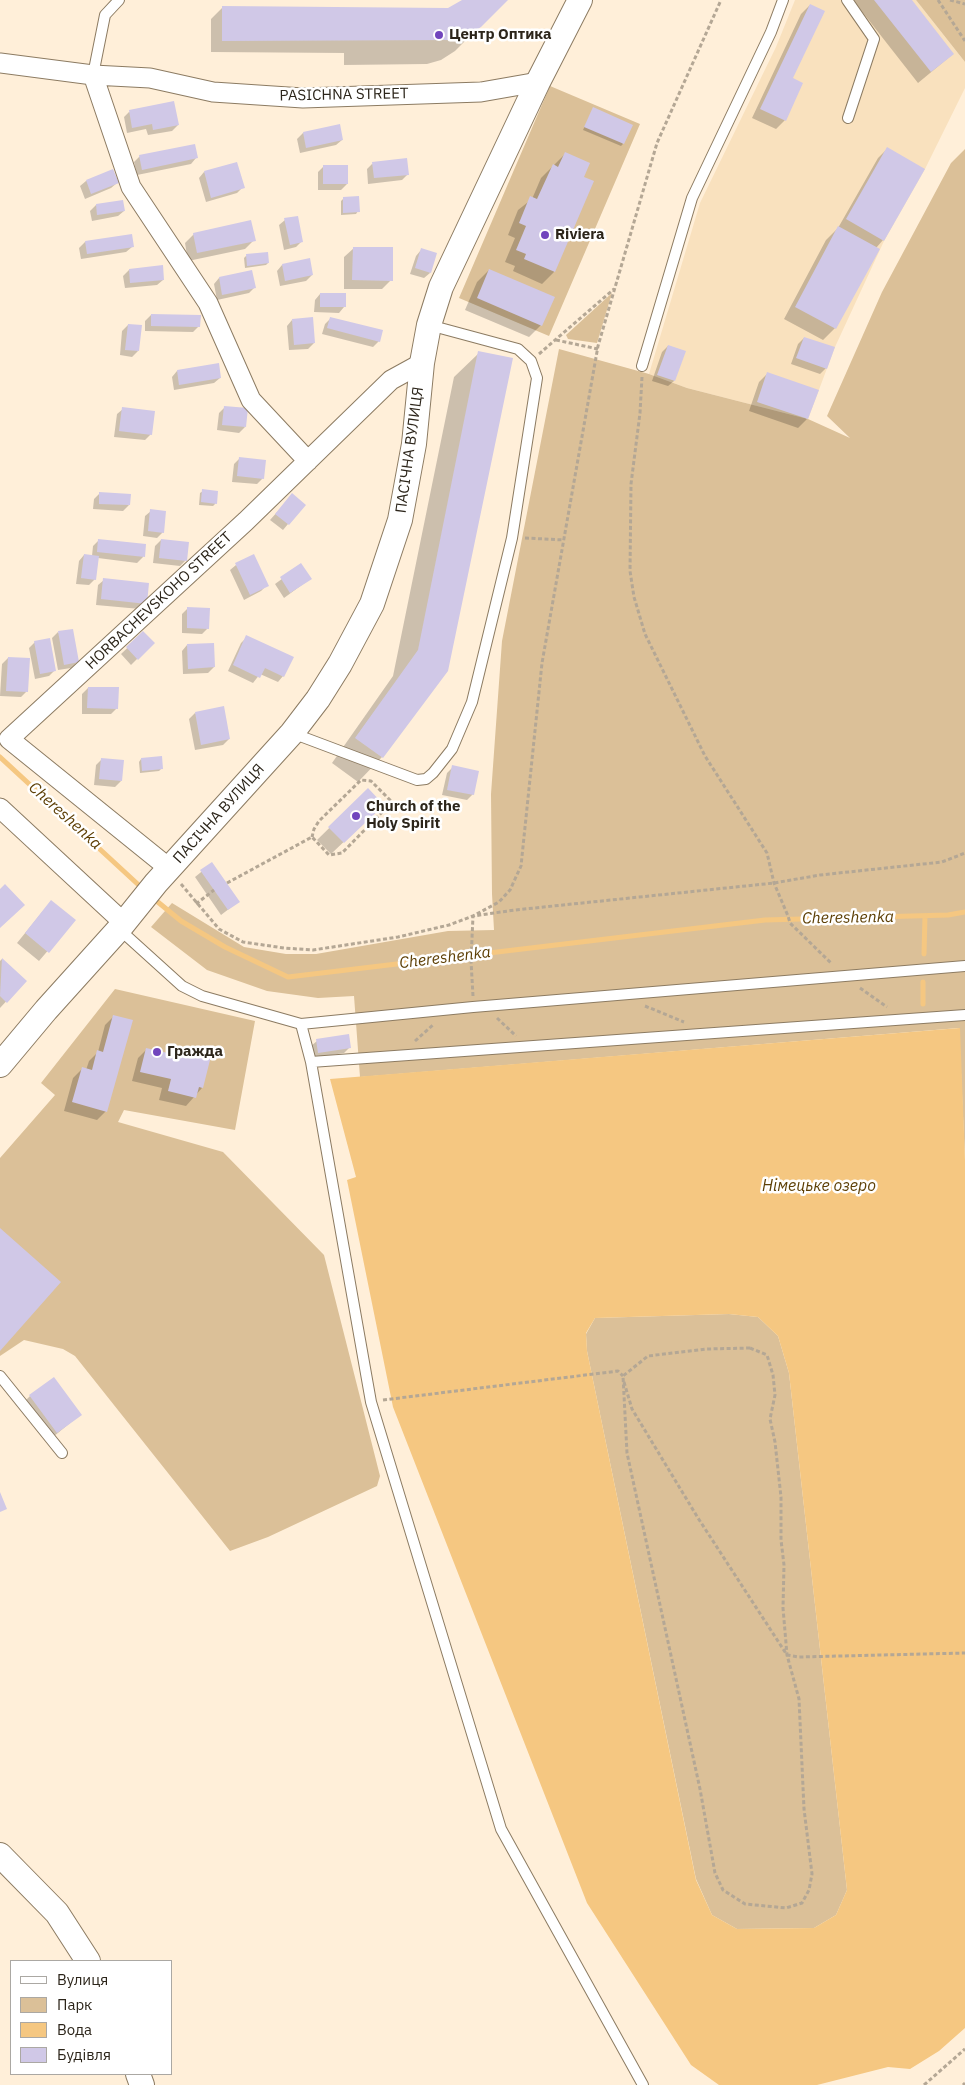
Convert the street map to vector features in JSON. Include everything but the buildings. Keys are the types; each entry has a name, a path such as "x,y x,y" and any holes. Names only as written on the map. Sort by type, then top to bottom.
{"street":[{"path":"538,82 580,0"},
{"name":"PASICHNA STREET","path":"0,63 93,76 150,78 213,92 303,98 481,92 538,82"},
{"path":"93,76 131,187 208,304 251,400 308,461"},
{"name":"ПАСІЧНА ВУЛИЦЯ","path":"0,1065 163,876 292,732 318,699 340,664 372,604 400,520 414,444 422,363 429,325 441,287 538,82"},
{"name":"HORBACHEVSKOHO STREET","path":"4,735 308,461 391,380 422,363"},
{"path":"4,735 163,876"},
{"path":"0,808 126,920"},
{"path":"0,1855 57,1914 87,1960"}],"lane":[{"path":"93,76 105,15 119,0"},
{"path":"642,366 692,198 771,32 783,0"},
{"path":"847,0 874,39 848,118"},
{"path":"292,732 417,780 426,779 434,773 452,748 472,702 512,538 537,378 531,361 525,354 509,345 429,325"},
{"path":"126,920 182,986 202,996 301,1024 484,1006 965,966"},
{"path":"311,1062 965,1015"},
{"path":"301,1024 311,1062 371,1402 501,1829 643,2085"},
{"path":"0,1376 62,1453"}],"path":[{"path":"163,876 196,904 219,929 242,942 313,950 398,937 449,925 473,916 499,902 510,890 521,866 542,663 598,349 657,143 721,0"},
{"path":"938,0 965,42"},
{"path":"950,0 965,4"},
{"path":"531,361 615,288"},
{"path":"555,340 598,349"},
{"path":"642,366 640,413 631,484 630,572 634,597 645,634 705,756 767,853 774,883 790,924"},
{"path":"512,538 564,540"},
{"path":"227,883 312,837 318,821 361,780 371,780 392,802 342,853 330,855 312,837"},
{"path":"473,916 774,883 820,875 942,862 965,853"},
{"path":"196,904 214,890"},
{"path":"473,916 471,961 474,1007"},
{"path":"619,995 712,1033"},
{"path":"484,1006 528,1046"},
{"path":"400,1055 451,1009"},
{"path":"750,1348 767,1355 773,1375 774,1396 770,1419 775,1442 781,1497 781,1540 784,1565 783,1608 787,1655 799,1699 804,1809 812,1874 809,1890 802,1903 786,1908 744,1904 723,1890 715,1873 700,1789 628,1453 623,1376 648,1356 706,1349 750,1348"},
{"path":"380,1400 618,1371 623,1376 632,1409 698,1518 787,1655 799,1657 965,1654"},
{"path":"924,2085 965,2049"}],"shaded area":[{"path":"795,0 916,0 965,62 965,88 925,169 884,241 835,347 808,419 687,388 649,374 700,203 776,47"}],"green space":[{"path":"916,0 965,0 965,62"},
{"path":"550,86 640,124 549,336 459,298"},
{"path":"965,149 965,1160 959,1028 360,1077 354,996 318,998 267,991 207,970 151,927 172,903 244,947 286,954 316,954 448,931 494,930 491,794 502,641 559,349 649,374 687,388 808,419 850,438 827,416 882,292 951,163"},
{"path":"612,293 597,343 568,339 566,335"},
{"path":"115,989 255,1021 235,1130 124,1110 118,1122 223,1152 324,1255 380,1476 377,1486 268,1537 230,1551 75,1356 63,1349 24,1340 0,1356 0,1158 55,1095 41,1083"},
{"path":"729,1314 758,1317 778,1336 789,1373 847,1890 836,1915 814,1928 737,1929 712,1915 696,1879 587,1351 586,1334 595,1318"}],"water":[{"name":"Німецьке озеро","path":"960,1028 965,1160 965,2028 939,2051 910,2069 888,2067 817,2085 719,2085 691,2065 587,1903 393,1407 347,1180 356,1177 330,1079","holes":["729,1314 758,1317 778,1336 789,1373 847,1890 836,1915 814,1928 737,1929 712,1915 696,1880 587,1351 586,1333 595,1318"]}],"waterway":[{"name":"Chereshenka","path":"0,757 143,889"},
{"name":"Chereshenka","path":"153,898 181,921 225,947 288,977 765,920 948,915 965,912"},
{"path":"924,954 925,916"},
{"path":"923,982 923,1004"}],"place":[{"name":"Центр Оптика","path":"439,35"},
{"name":"Riviera","path":"545,235"},
{"name":"Church of the Holy Spirit","path":"356,816"},
{"name":"Гражда","path":"157,1052"}]}
